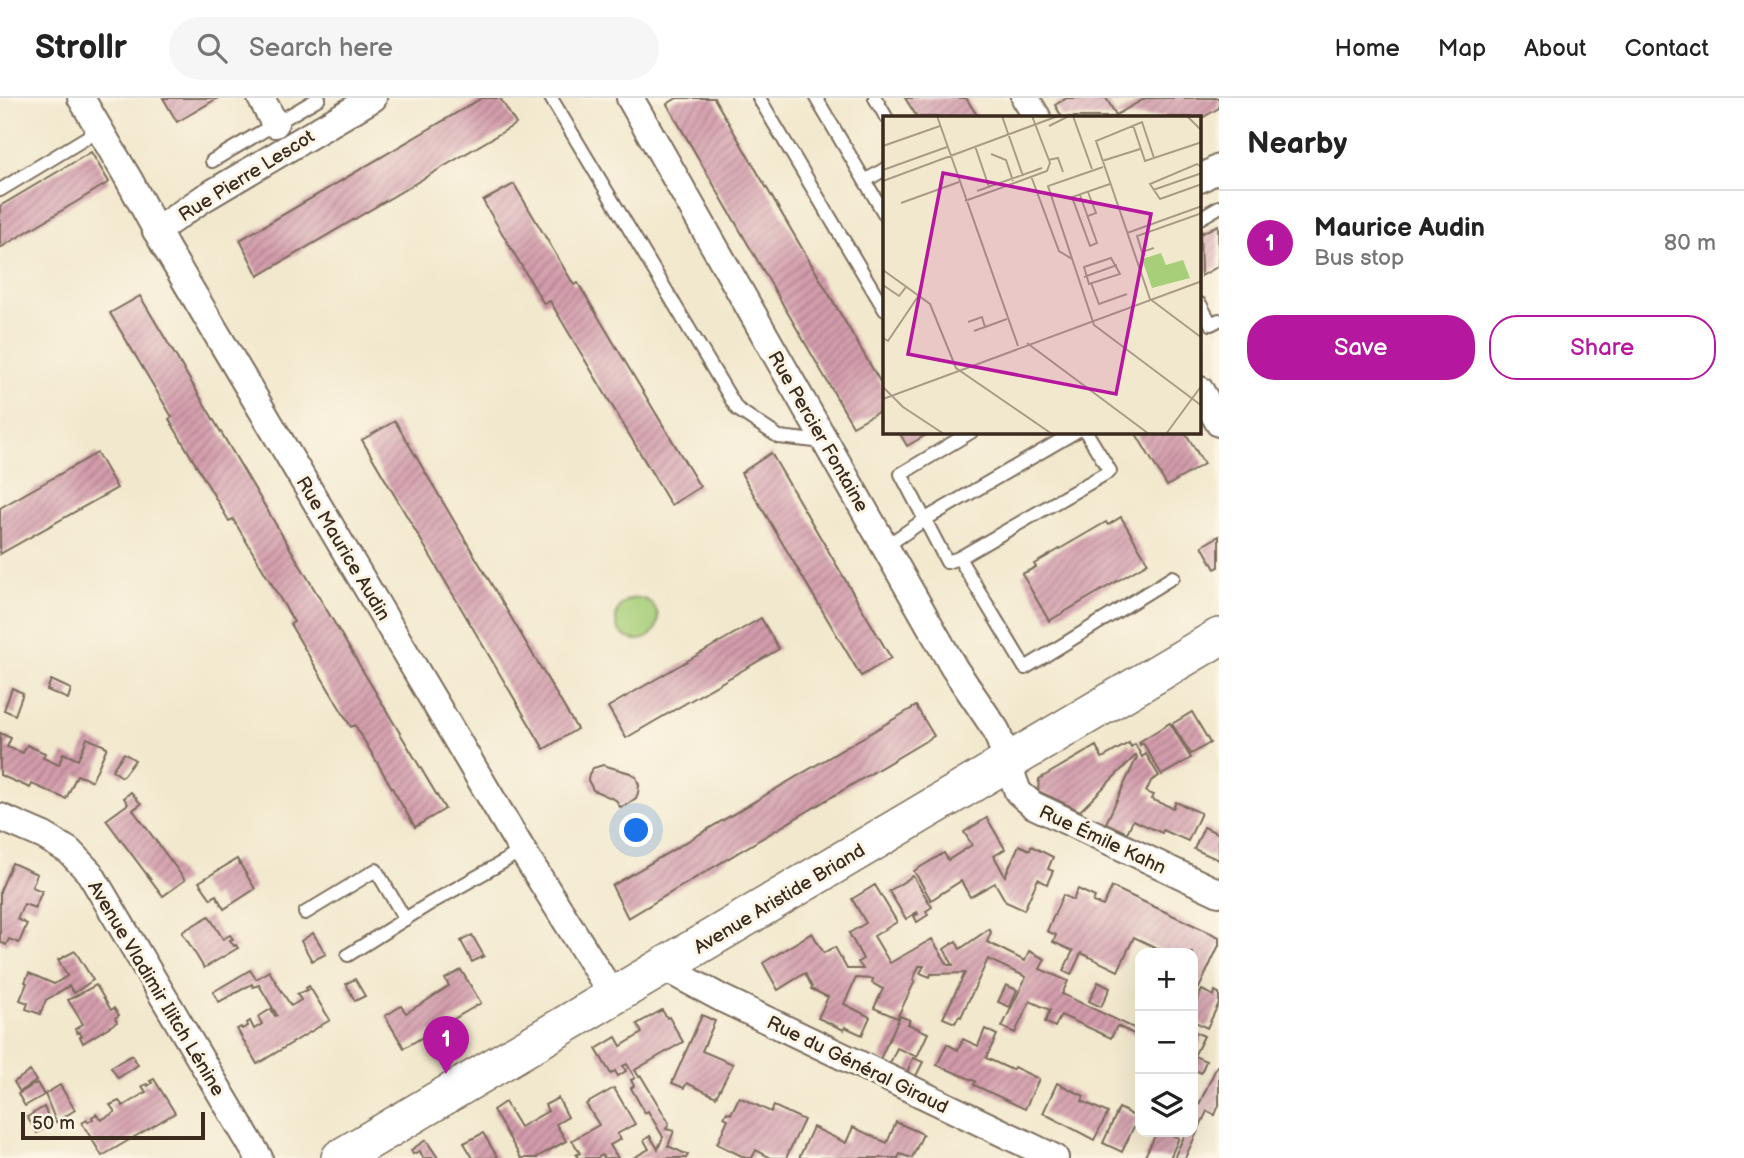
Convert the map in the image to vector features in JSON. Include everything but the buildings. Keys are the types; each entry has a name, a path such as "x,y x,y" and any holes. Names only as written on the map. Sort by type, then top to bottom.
{"street":[{"name":"Rue Maurice Audin","path":"80,98 522,850 613,996"},
{"path":"261,98 275,124"},
{"name":"Rue Pierre Lescot","path":"156,231 205,198 373,98"},
{"name":"Rue Percier Fontaine","path":"630,98 954,668 996,730 1008,763"},
{"path":"1026,98 1036,116"},
{"path":"1202,178 1219,168"},
{"path":"1202,393 1219,423"},
{"name":"Avenue Aristide Briand","path":"340,1158 1219,637"},
{"name":"Rue Émile Kahn","path":"1008,763 1018,792 1033,805 1219,894"},
{"name":"Avenue Vladimir Ilitch Lénine","path":"0,817 44,836 69,851 89,873 259,1158"},
{"name":"Rue du Général Giraud","path":"663,967 723,999 1055,1158"}],"lane":[{"path":"212,161 319,98"},
{"path":"551,98 737,409 779,437 825,442"},
{"path":"759,98 883,307"},
{"path":"817,98 883,212"},
{"path":"875,98 885,116"},
{"path":"0,190 99,130"},
{"path":"865,181 883,170"},
{"path":"1202,217 1219,207"},
{"path":"1202,306 1212,324 1219,320"},
{"path":"968,434 901,474 947,562 959,558 1110,471 1087,434"},
{"path":"885,547 924,520 1072,434"},
{"path":"959,558 1025,668 1173,577"},
{"path":"348,955 522,850"},
{"path":"305,913 376,870 405,919"}],"green space":[{"path":"637,598 652,604 658,619 652,634 637,640 622,634 616,619 622,604"}],"place":[{"name":"Maurice Audin","path":"446,1074"}]}
